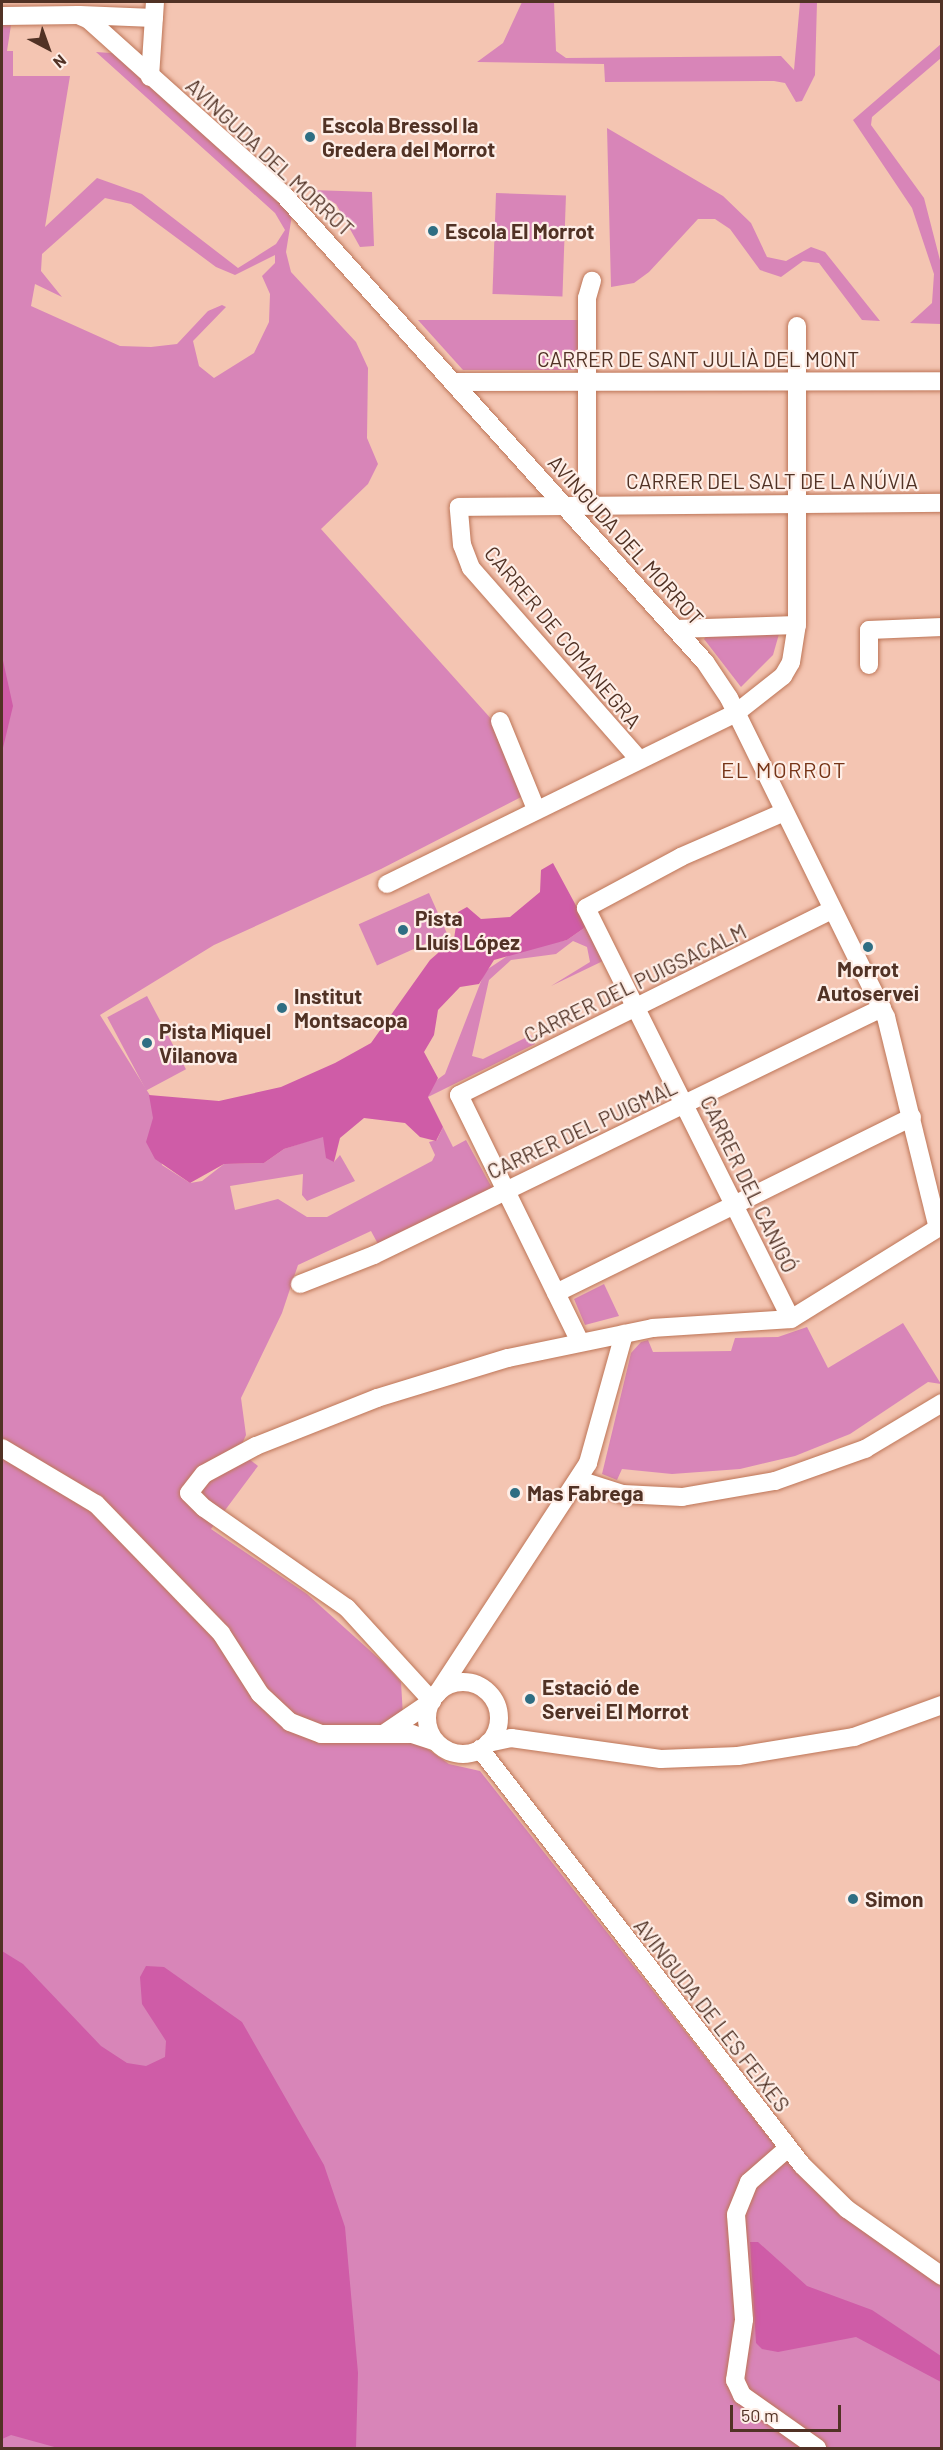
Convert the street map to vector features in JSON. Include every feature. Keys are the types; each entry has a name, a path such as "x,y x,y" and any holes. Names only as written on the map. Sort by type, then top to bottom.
{"street":[{"path":"2,16 78,15 154,10 150,77"},
{"name":"AVINGUDA DEL MORROT","path":"78,15 284,195 455,382 715,675 736,713 831,911 882,1008 940,1230"},
{"path":"588,504 587,381 592,281"},
{"path":"387,884 636,757 736,713 783,676 791,662 797,625 800,503 797,326"},
{"name":"CARRER DE SANT JULIÀ DEL MONT","path":"455,382 942,381"},
{"name":"CARRER DEL SALT DE LA NÚVIA","path":"459,507 562,503 942,503"},
{"name":"CARRER DE COMANEGRA","path":"459,507 460,539 471,568 636,757"},
{"path":"676,629 797,625"},
{"path":"870,665 869,630 942,627"},
{"path":"500,721 536,808"},
{"name":"CARRER DEL CANIGÓ","path":"782,813 681,857 586,908 791,1319"},
{"name":"CARRER DEL PUIGSACALM","path":"506,1190 459,1095 831,911"},
{"name":"CARRER DEL PUIGMAL","path":"300,1284 374,1255 882,1008"},
{"path":"556,1293 912,1117"},
{"path":"506,1190 580,1342"},
{"path":"434,1697 347,1608 189,1493 204,1474 256,1446 434,1379 580,1342 624,1334 791,1319 940,1230"},
{"path":"436,1742 427,1722 434,1697 579,1480 596,1444 624,1334"},
{"path":"579,1480 622,1494 682,1497 775,1481 865,1449 942,1403"},
{"path":"2,1448 96,1504 220,1633 260,1694 290,1722 321,1734 386,1733 436,1742 461,1754 511,1738 628,1757 738,1756 854,1737 942,1705"},
{"path":"477,1634 469,1666 482,1688 498,1712 544,1744"},
{"path":"386,1733 453,1683 482,1688"},
{"path":"484,1746 498,1712"},
{"name":"AVINGUDA DE LES FEIXES","path":"484,1746 788,2148 848,2209 942,2276"},
{"path":"788,2148 749,2182 736,2215 744,2320 735,2380 742,2395 817,2448"},
{"path":"919,2259 942,2269"}],"shaded area":[{"path":"522,2 554,2 556,51 566,58 781,56 794,70 800,2 817,2 815,75 802,101 796,102 785,83 774,81 605,82 604,64 477,62 503,43"},
{"path":"2,25 11,25 7,51 13,51 13,76 70,76 45,227 97,178 142,194 238,268 276,244 285,230 275,213 96,52 125,54 292,215 286,252 291,272 356,342 368,368 367,438 378,464 368,484 321,529 493,721 527,794 381,869 214,945 100,1015 151,1097 162,1165 190,1183 202,1181 224,1164 264,1163 284,1149 323,1136 334,1162 340,1155 355,1181 307,1201 302,1195 303,1174 230,1186 235,1210 278,1199 307,1217 327,1217 432,1161 435,1155 429,1142 437,1140 443,1127 453,1147 466,1140 492,1188 378,1244 371,1231 298,1265 282,1313 241,1398 246,1435 239,1451 258,1466 211,1529 307,1594 386,1665 401,1682 403,1716 419,1743 449,1764 480,1771 777,2148 941,2284 942,2448 2,2448","holes":["105,198 131,204 216,267 235,275 275,255 275,263 262,276 270,294 269,322 254,353 214,378 199,366 193,341 226,307 222,305 208,311 177,344 151,347 120,346 31,306 35,284 62,297 41,271 42,254"]},
{"path":"941,44 941,58 872,117 871,125 924,198 941,264 941,324 910,323 932,303 934,274 912,208 853,120"},
{"path":"607,128 723,196 751,223 767,257 786,261 811,247 825,252 880,321 862,320 819,263 803,261 781,277 760,270 730,229 715,219 698,219 649,272 634,283 611,287"},
{"path":"311,190 372,192 374,246 360,247 336,204"},
{"path":"496,193 566,195 562,296 492,294"},
{"path":"418,320 578,320 578,370 463,370"},
{"path":"707,634 779,634 773,655 741,687 704,639"},
{"path":"2,656 13,706 2,752"},
{"path":"553,863 587,926 567,940 494,960 479,984 460,987 438,1010 434,1035 424,1052 438,1078 428,1097 443,1127 436,1141 420,1137 405,1123 364,1118 340,1138 334,1162 326,1158 323,1137 284,1149 264,1163 224,1164 190,1183 155,1159 146,1142 153,1118 149,1095 219,1101 281,1087 335,1063 371,1043 430,960 454,939 458,912 467,907 481,919 510,917 540,892 541,870"},
{"name":"Pista Lluís López","path":"429,893 447,934 377,965 359,924"},
{"path":"587,926 605,960 551,986 590,962 587,947 573,941 556,954 511,960 489,980 472,1056 483,1059 531,1035 535,1044 428,1097 434,1082 445,1074 485,971 515,951 567,940"},
{"name":"Pista Miquel Vilanova","path":"147,996 186,1069 146,1090 107,1017"},
{"path":"604,1284 619,1316 585,1325 574,1299"},
{"path":"903,1323 941,1384 928,1382 850,1434 795,1456 740,1469 672,1474 622,1469 617,1480 602,1474 631,1353 641,1342 648,1340 653,1352 731,1351 735,1338 778,1337 807,1327 828,1368"},
{"path":"2,1951 23,1964 101,2046 127,2063 146,2066 165,2057 166,2041 142,2004 140,1977 146,1966 164,1967 242,2022 324,2165 345,2227 358,2373 356,2448 58,2448 11,2435 2,2439"},
{"path":"750,2242 758,2242 807,2286 872,2310 941,2356 941,2382 856,2337 778,2352 762,2349 756,2343"}],"place":[{"name":"Escola Bressol la Gredera del Morrot","path":"310,137"},
{"name":"Escola El Morrot","path":"433,231"},
{"name":"Pista Lluís López","path":"403,930"},
{"name":"Morrot Autoservei","path":"868,947"},
{"name":"Institut Montsacopa","path":"282,1008"},
{"name":"Pista Miquel Vilanova","path":"147,1043"},
{"name":"Mas Fabrega","path":"515,1493"},
{"name":"Estació de Servei El Morrot","path":"530,1699"},
{"name":"Simon","path":"853,1899"}],"district":[{"name":"EL MORROT","path":"784,770"}]}
